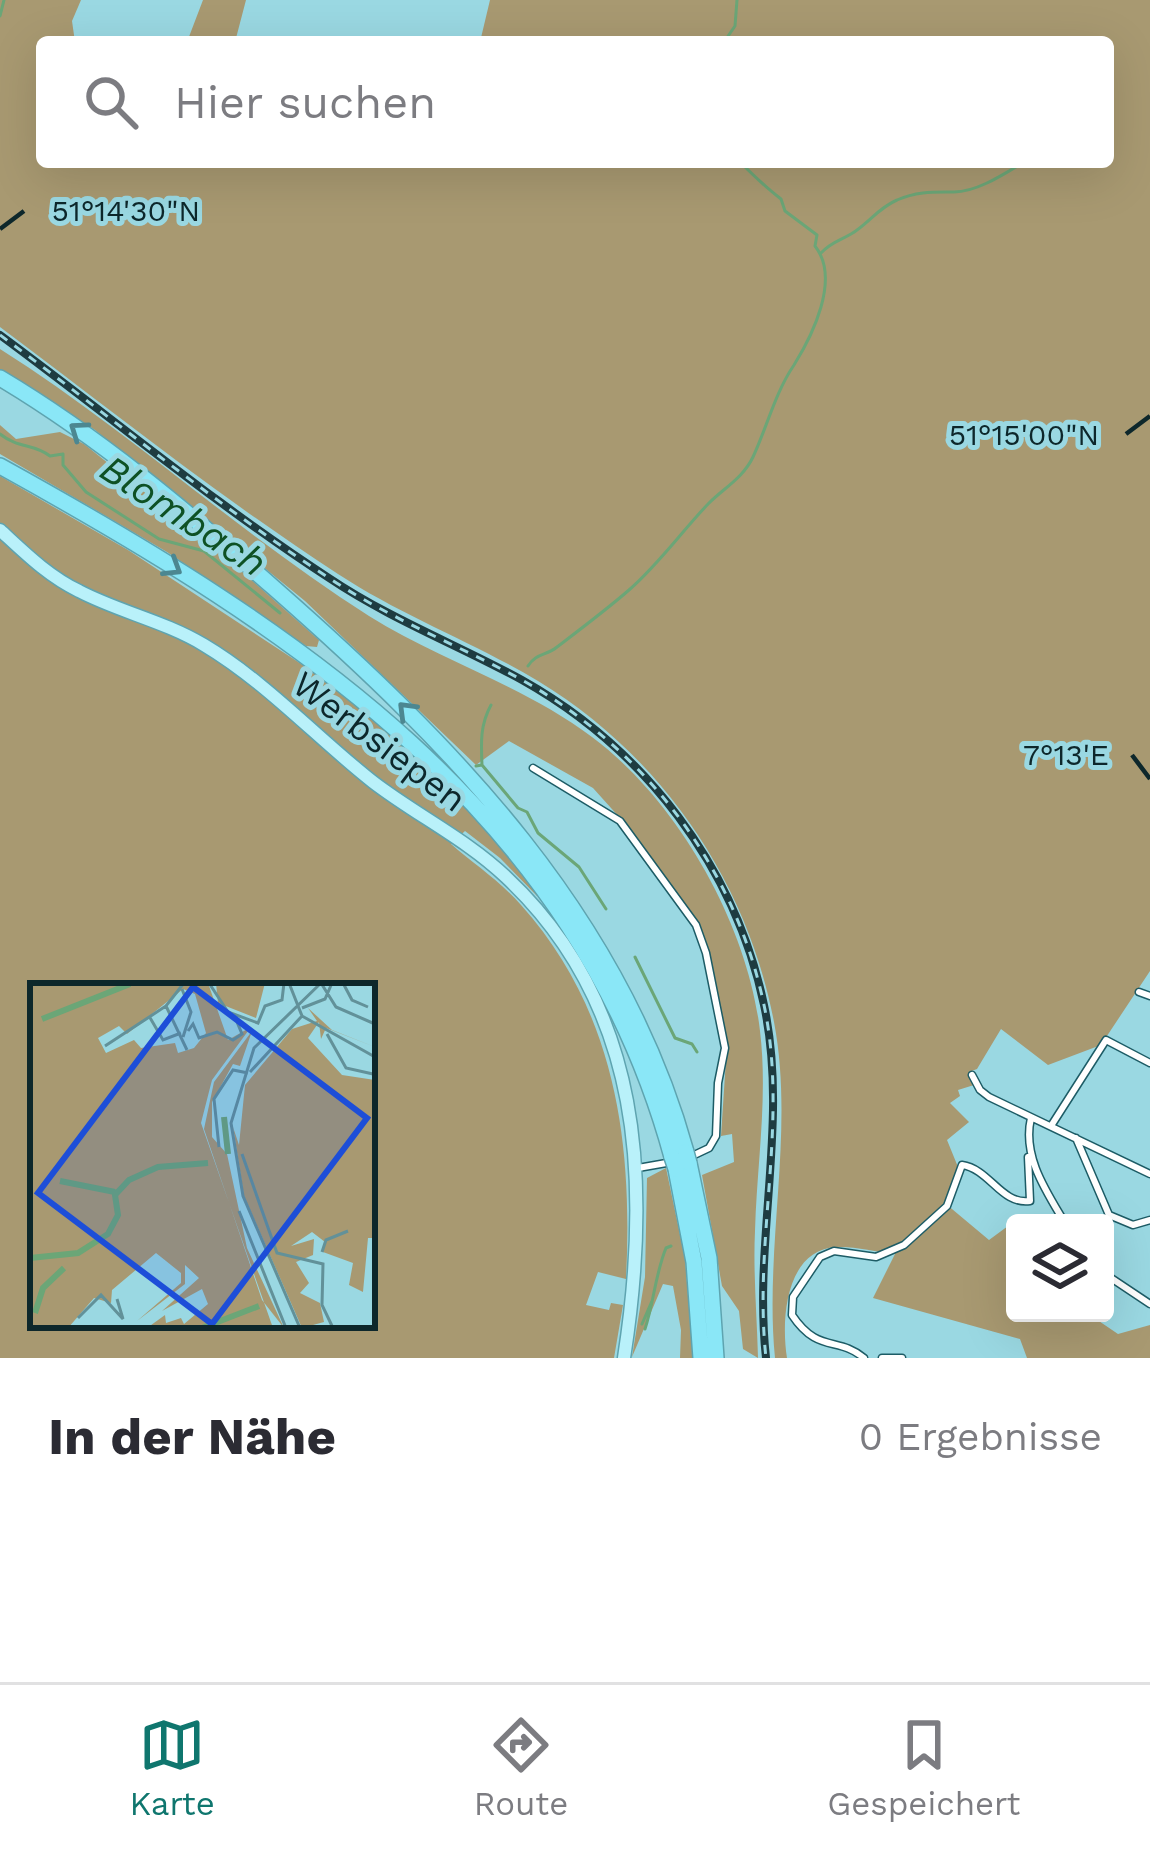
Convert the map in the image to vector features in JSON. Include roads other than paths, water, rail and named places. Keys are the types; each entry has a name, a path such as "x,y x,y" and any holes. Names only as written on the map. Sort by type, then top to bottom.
{"highway":[{"path":"0,378 86,436 206,528 429,732 554,876 610,965 681,1160 709,1258 716,1358"},
{"path":"0,466 278,635 423,751 487,816 542,884 643,1049"},
{"path":"681,1160 701,1358"}],"main road":[{"name":"Werbsiepen","path":"0,530 37,564 76,590 166,626 218,654 368,778 455,836 507,878 550,927 580,974 611,1043 626,1095 638,1168 638,1262 624,1358"}],"street":[{"path":"533,768 620,821 696,925 706,953 725,1048 719,1070 716,1136 698,1155 638,1168"},
{"path":"1139,992 1150,996"},
{"path":"1051,1126 1106,1040 1150,1063"},
{"path":"972,1075 980,1090 1150,1174"},
{"path":"1031,1118 1032,1156 1060,1214"},
{"path":"1076,1138 1109,1215 1133,1225 1150,1220"},
{"path":"864,1358 853,1349 816,1341 792,1315 793,1297 814,1263 834,1251 876,1257 904,1245 947,1206 962,1165 985,1174 1009,1198 1030,1202 1028,1157 1032,1156"},
{"path":"1114,1280 1150,1304"},
{"path":"882,1358 902,1358"}],"waterway":[{"path":"0,16 4,0"},
{"path":"728,36 735,26 737,0"},
{"path":"528,666 629,590 744,471 815,323 825,291 817,235 785,211 781,199 746,168"},
{"path":"821,253 897,200 972,189 1014,168"},
{"name":"Blombach","path":"0,434 50,456 63,454 63,465 86,492 159,539 204,551 280,613"},
{"path":"482,765 483,727 491,705"},
{"name":"Blombach","path":"476,766 482,765 518,808 527,812 538,833 579,867 606,909"},
{"name":"Blombach","path":"635,957 675,1038 692,1044 697,1052"},
{"name":"Blombach","path":"645,1329 662,1258 671,1246"},
{"name":"Blombach","path":"642,1324 652,1301"}],"railway":[{"path":"0,335 329,578 567,708 608,740 678,817 731,906 764,1005 773,1093 764,1270 766,1358"}]}
